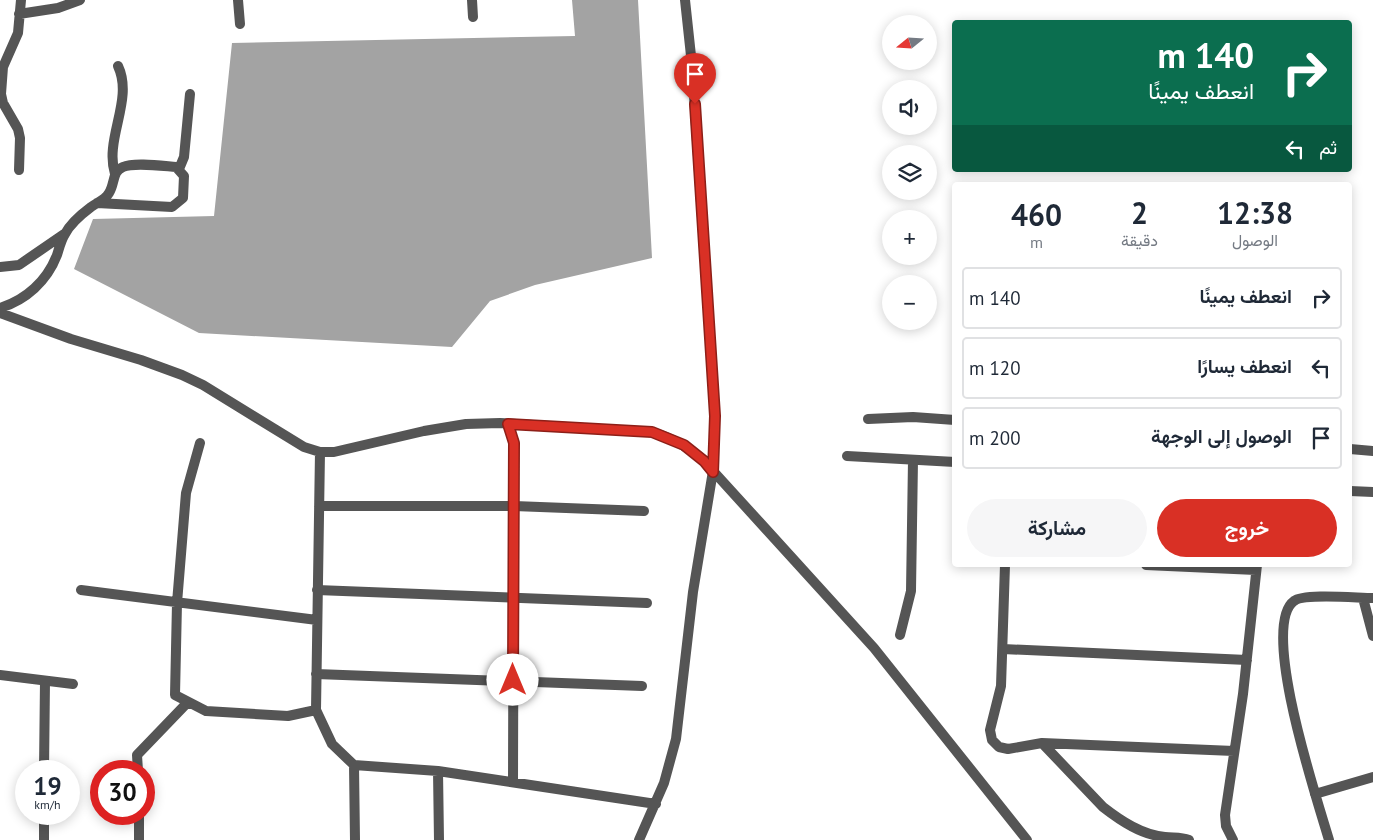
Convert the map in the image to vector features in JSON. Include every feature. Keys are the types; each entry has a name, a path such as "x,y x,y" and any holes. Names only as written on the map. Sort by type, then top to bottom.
{"street":[{"path":"19,170 20,138 18,129 13,117 3,103 1,94 3,67 16,38 21,0"},
{"path":"20,14 50,10 80,0"},
{"path":"238,0 240,24"},
{"path":"472,0 473,16"},
{"path":"639,840 656,804 669,769 676,739 693,592 713,472 715,416 692,65 685,0"},
{"path":"115,174 112,153 123,84 118,66"},
{"path":"180,169 184,157 190,94"},
{"path":"0,267 19,266 64,234 84,213 96,203 110,192 115,174 119,169 128,165 176,167 180,169 184,176 183,198 172,207 96,203"},
{"path":"0,308 23,298 40,284 52,266 64,234"},
{"path":"0,313 71,339 142,360 182,375 203,385 304,447 320,452 334,452 445,427 487,423 652,432 684,445 704,461 874,648 1027,840"},
{"path":"868,419 912,417 952,420"},
{"path":"508,424 514,443 513,782"},
{"path":"200,443 186,493 177,603 175,695 206,711 288,716 316,710"},
{"path":"1352,449 1373,451"},
{"path":"320,452 316,710 332,744 354,765 438,771 656,804"},
{"path":"847,456 952,462"},
{"path":"900,635 911,591 913,460"},
{"path":"1352,491 1373,492"},
{"path":"319,506 514,506 644,512"},
{"path":"1005,567 1001,686 990,730 992,740 999,747 1008,749 1042,743 1234,750"},
{"path":"1230,839 1225,815 1246,660 1256,567"},
{"path":"81,590 317,620"},
{"path":"318,590 647,602"},
{"path":"1329,840 1301,747 1289,695 1284,642 1284,616 1289,606 1302,597 1368,598 1373,636"},
{"path":"1003,649 1246,660"},
{"path":"316,674 642,686"},
{"path":"0,675 73,684"},
{"path":"44,760 45,681"},
{"path":"137,760 137,754 188,702"},
{"path":"1042,743 1103,807 1114,816 1152,834 1189,840"},
{"path":"354,765 355,840"},
{"path":"438,771 439,840"},
{"path":"1315,794 1373,777"},
{"path":"44,825 44,840"},
{"path":"139,825 139,840"}],"shaded area":[{"path":"572,0 638,0 652,258 535,285 490,301 452,347 199,333 74,269 93,219 214,216 232,43 575,36"}],"route":[{"path":"513,680 514,443 508,424 652,432 674,439 684,445 704,461 713,472 716,433 695,104"}]}
